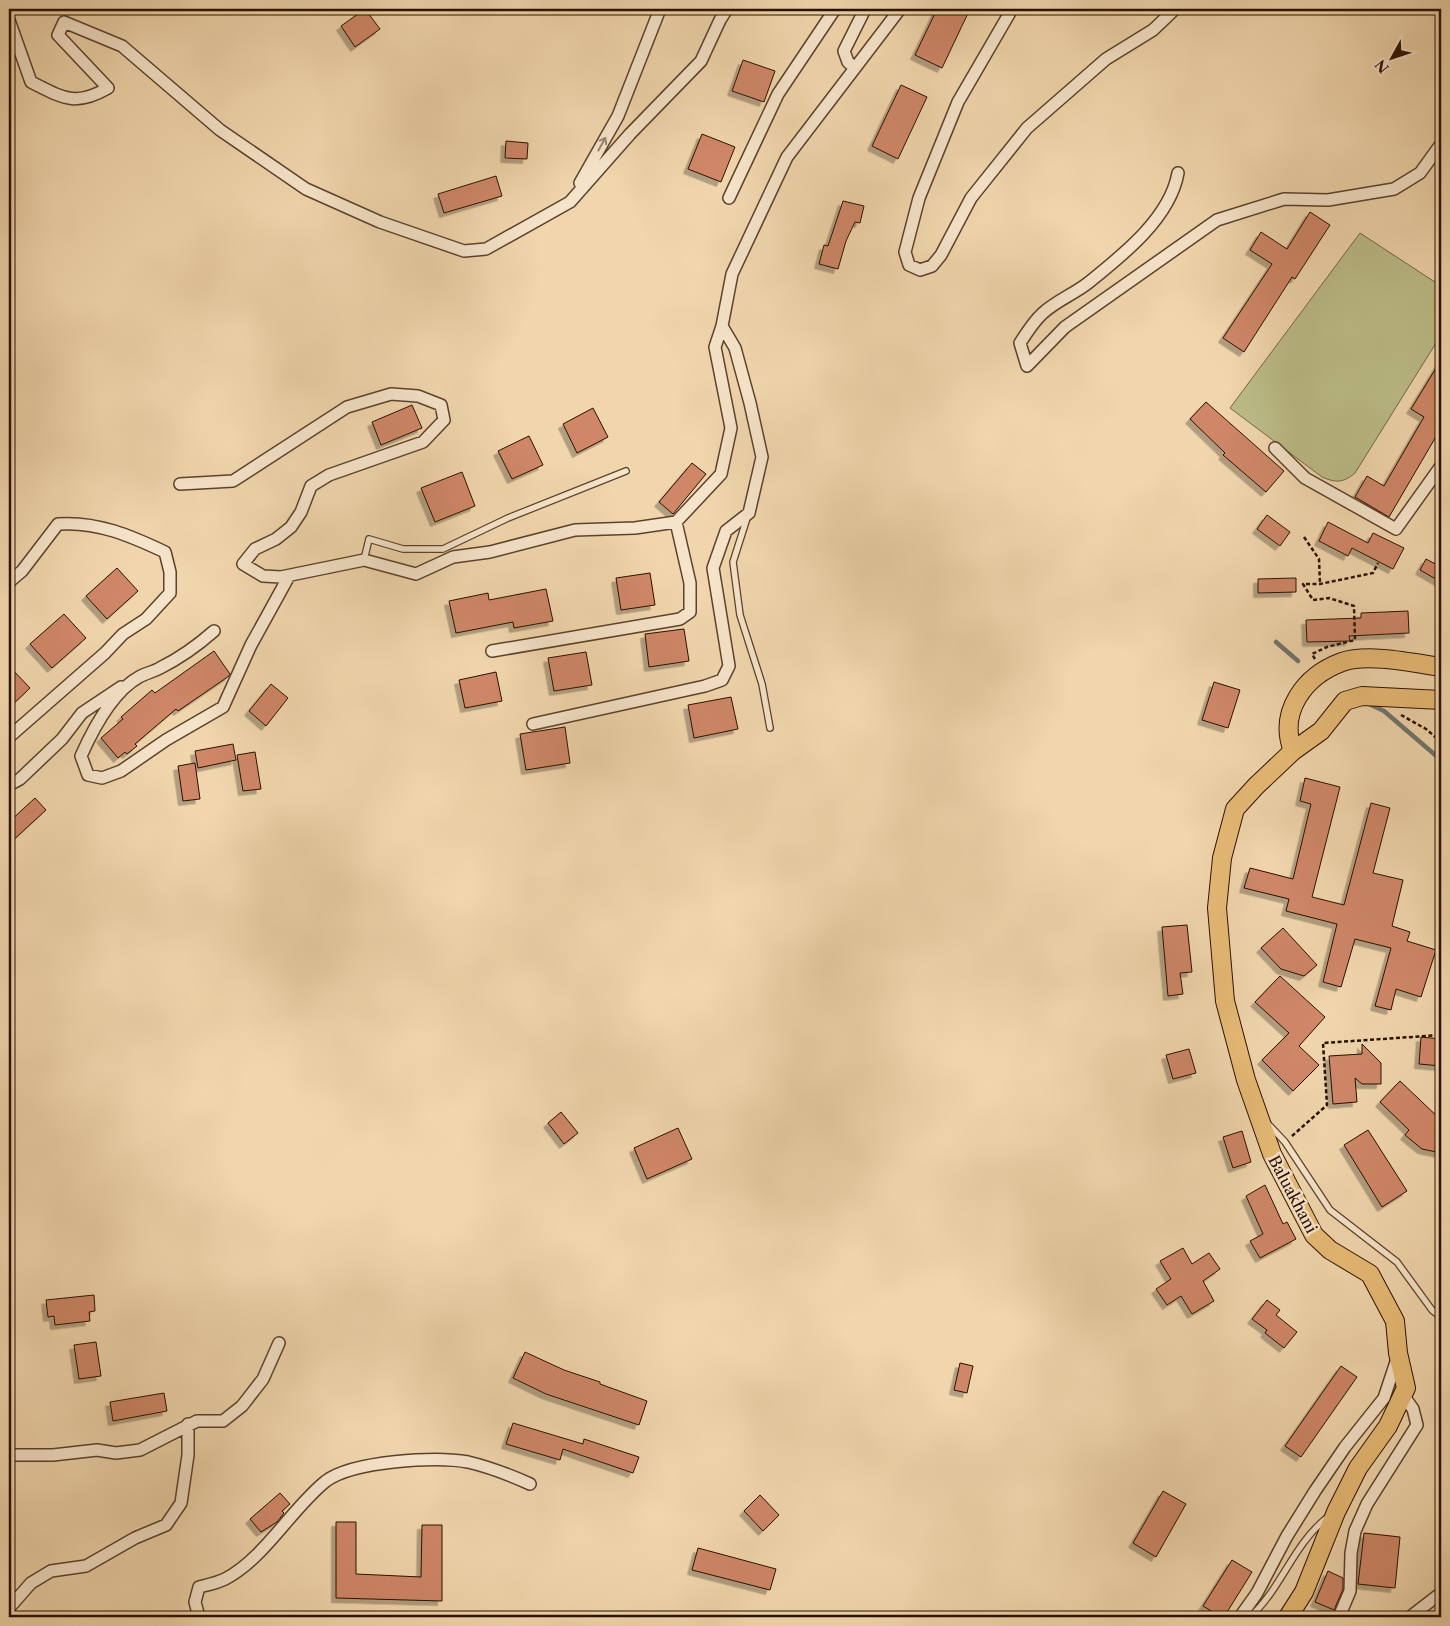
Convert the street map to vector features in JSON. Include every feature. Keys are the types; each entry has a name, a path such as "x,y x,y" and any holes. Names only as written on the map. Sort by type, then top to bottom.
{"main road":[{"path":"1292,751 1287,736 1293,702 1306,684 1343,662 1381,659 1441,667"},
{"name":"Baluakhani","path":"1398,1352 1395,1321 1370,1274 1330,1250 1314,1235 1272,1154 1246,1080 1225,1001 1217,908 1222,858 1236,809 1292,751 1322,732 1345,702 1362,696 1441,700"},
{"path":"1288,1617 1304,1592 1336,1512 1358,1468 1388,1426 1406,1388 1398,1352"}],"street":[{"path":"570,202 618,116 660,9"},
{"path":"9,20 31,82 61,97 89,99 108,88 58,35 64,22 122,46 220,130 306,190 380,222 464,252 486,249 570,202 630,134 701,61 727,9"},
{"path":"729,198 778,94 835,9"},
{"path":"855,68 848,62 844,51 864,9"},
{"path":"180,484 233,481 347,407 391,394 418,396 441,405 444,420 423,442 329,475 310,486 301,512 291,527 276,538 254,549 243,564 263,576 289,576 364,560 416,574 453,557 490,552 575,530 635,528 676,522 721,474 731,428 715,347 722,326 732,274 787,157 900,9"},
{"path":"1012,9 958,102 919,198 905,252 909,264 920,270 932,266 941,255 971,198 1028,128 1106,60 1153,30 1175,9"},
{"path":"1178,173 1175,190 1159,217 1140,237 1087,284 1044,312 1029,328 1020,343 1026,366 1065,327 1217,220 1284,199 1328,200 1394,189 1420,173 1441,144"},
{"path":"533,724 705,686 722,680 729,666 713,568 726,531 749,513 762,458 735,348 722,326"},
{"path":"1275,448 1305,478 1396,529 1441,466"},
{"path":"492,651 680,619 690,612 691,598 676,522"},
{"path":"9,582 22,571 58,524 75,523 104,527 166,552 170,572 170,593 146,619 123,634 105,653 9,737"},
{"path":"138,678 112,701 92,731 81,756 88,774 102,778 121,771 166,740 223,707 252,646 289,576"},
{"path":"9,786 62,739 82,713 111,692 196,648 214,631"},
{"path":"9,1454 53,1455 97,1450 116,1453 140,1450 188,1424 197,1421 223,1421 242,1406 263,1379 279,1343"},
{"name":"Baluakhani","path":"1240,1617 1257,1593 1288,1536 1344,1447 1384,1398 1398,1352"},
{"path":"1339,1617 1350,1591 1351,1553 1355,1532 1367,1504 1417,1425 1413,1409 1403,1395"},
{"path":"9,1608 31,1583 51,1571 86,1566 135,1538 166,1525 181,1503 188,1456 188,1424"},
{"path":"199,1617 195,1602 199,1587 225,1579 253,1557 328,1480 366,1465 411,1461 467,1462 510,1474 530,1484"},
{"path":"1410,1617 1441,1593"}],"lane":[{"path":"364,560 369,539 403,549 443,549 508,518 626,471"},
{"path":"749,513 733,562 740,615 762,684 770,728"},
{"path":"1258,1114 1285,1142 1330,1210 1398,1262 1432,1310 1441,1317"},
{"path":"1250,1617 1274,1588 1303,1542 1319,1525 1336,1512"}],"path":[{"path":"1304,537 1318,559 1320,584"},
{"path":"1355,640 1354,606 1328,598 1313,600 1303,584 1320,584 1373,573 1378,563"},
{"path":"1396,712 1426,729 1441,742"},
{"path":"1285,1142 1327,1105 1323,1043 1441,1035"}],"green space":[{"path":"1360,233 1441,286 1441,335 1355,473 1347,479 1335,481 1322,477 1230,408"}],"building":[{"path":"365,9 380,29 355,47 341,26"},
{"path":"937,9 970,9 942,68 915,55"},
{"path":"743,60 775,71 764,102 732,91"},
{"path":"901,85 927,97 898,159 872,146"},
{"path":"702,134 735,147 721,182 688,169"},
{"path":"506,141 528,143 527,159 505,158"},
{"path":"496,176 502,196 444,213 438,194"},
{"path":"843,201 864,206 860,223 855,222 846,241 838,269 819,264 824,245 828,246"},
{"path":"1310,212 1330,225 1295,279 1292,277 1244,352 1223,338 1272,264 1250,250 1261,232 1287,249"},
{"path":"1441,360 1441,428 1389,517 1355,497 1367,476 1384,486 1424,417 1411,409"},
{"path":"1206,402 1284,471 1266,492 1223,455 1225,453 1190,419"},
{"path":"412,405 422,428 381,445 372,422"},
{"path":"593,408 608,437 577,453 563,424"},
{"path":"529,436 543,465 512,479 498,451"},
{"path":"692,463 706,474 673,514 659,502"},
{"path":"462,472 475,506 435,522 421,488"},
{"path":"1267,515 1290,532 1280,546 1257,529"},
{"path":"1328,522 1368,543 1373,533 1404,548 1393,569 1352,548 1348,556 1319,541"},
{"path":"1426,559 1441,567 1441,582 1420,570"},
{"path":"117,568 138,591 107,619 86,596"},
{"path":"650,573 655,605 621,610 616,578"},
{"path":"1296,578 1296,592 1258,593 1258,579"},
{"path":"546,589 553,621 514,628 513,622 456,633 449,601 488,593 489,600"},
{"path":"1408,611 1409,633 1349,636 1350,641 1307,642 1306,620 1361,618 1361,613"},
{"path":"64,614 86,638 52,668 30,644"},
{"path":"684,629 689,661 649,667 645,634"},
{"path":"214,651 230,674 229,676 178,711 176,709 135,744 137,746 118,758 101,738 123,719 121,717 152,690 155,693"},
{"path":"586,652 592,685 554,691 548,658"},
{"path":"9,666 30,688 9,708"},
{"path":"496,672 502,701 465,708 459,680"},
{"path":"1214,682 1240,690 1228,728 1202,720"},
{"path":"271,684 288,698 266,726 249,711"},
{"path":"731,697 738,729 694,738 688,705"},
{"path":"565,727 570,763 526,770 520,734"},
{"path":"233,744 236,760 198,768 195,751"},
{"path":"255,752 261,789 243,791 237,755"},
{"path":"195,763 200,799 183,801 178,766"},
{"path":"1305,778 1340,787 1312,897 1344,905 1371,803 1390,808 1373,873 1403,880 1392,926 1410,932 1407,941 1436,950 1421,997 1396,989 1391,1010 1375,1006 1391,948 1355,939 1341,987 1323,982 1337,924 1286,911 1289,899 1244,888 1250,868 1293,879 1311,804 1300,801"},
{"path":"35,798 46,810 9,844 9,822"},
{"path":"1187,925 1192,972 1180,973 1183,994 1168,996 1162,927"},
{"path":"1283,928 1317,965 1304,976 1281,969 1261,948"},
{"path":"1280,976 1325,1017 1299,1046 1319,1065 1293,1091 1262,1060 1289,1033 1255,1002"},
{"path":"1421,1037 1441,1039 1441,1066 1419,1064"},
{"path":"1362,1044 1381,1063 1381,1084 1362,1084 1355,1078 1357,1102 1333,1104 1329,1056 1362,1054"},
{"path":"1189,1049 1196,1073 1173,1079 1166,1055"},
{"path":"1400,1081 1441,1120 1441,1153 1422,1149 1405,1135 1409,1130 1380,1102"},
{"path":"561,1112 578,1133 564,1144 548,1123"},
{"path":"678,1128 692,1159 647,1179 634,1148"},
{"path":"1368,1130 1407,1191 1382,1207 1344,1145"},
{"path":"1242,1131 1251,1162 1233,1168 1223,1137"},
{"path":"1265,1185 1283,1224 1287,1222 1296,1239 1260,1258 1250,1241 1263,1234 1246,1196"},
{"path":"1183,1248 1192,1264 1209,1253 1220,1269 1203,1281 1214,1301 1192,1314 1181,1296 1167,1305 1156,1289 1171,1279 1160,1261"},
{"path":"94,1295 95,1311 89,1312 90,1321 55,1325 54,1316 48,1317 46,1300"},
{"path":"1267,1300 1280,1310 1276,1315 1297,1332 1284,1348 1265,1333 1267,1330 1252,1319"},
{"path":"96,1342 101,1376 79,1379 74,1345"},
{"path":"525,1352 564,1370 647,1401 639,1425 546,1394 513,1378"},
{"path":"960,1363 973,1366 967,1393 954,1390"},
{"path":"1341,1366 1357,1377 1301,1457 1285,1446"},
{"path":"164,1393 167,1411 113,1421 110,1402"},
{"path":"513,1423 583,1444 584,1439 639,1457 633,1473 563,1449 560,1460 506,1444"},
{"path":"1163,1491 1186,1504 1156,1557 1133,1543"},
{"path":"280,1493 290,1504 282,1511 284,1513 277,1522 261,1532 250,1519"},
{"path":"760,1495 779,1515 763,1531 744,1511"},
{"path":"336,1522 356,1522 356,1574 421,1577 422,1525 442,1525 442,1601 336,1598"},
{"path":"1364,1533 1400,1537 1395,1588 1358,1584"},
{"path":"698,1548 776,1569 770,1590 692,1570"},
{"path":"1232,1560 1252,1572 1224,1617 1221,1617 1203,1606"},
{"path":"1328,1571 1343,1578 1343,1589 1334,1610 1315,1602"}],"waterway":[{"path":"1276,642 1298,661"},
{"path":"1367,703 1384,711 1441,760"}]}
